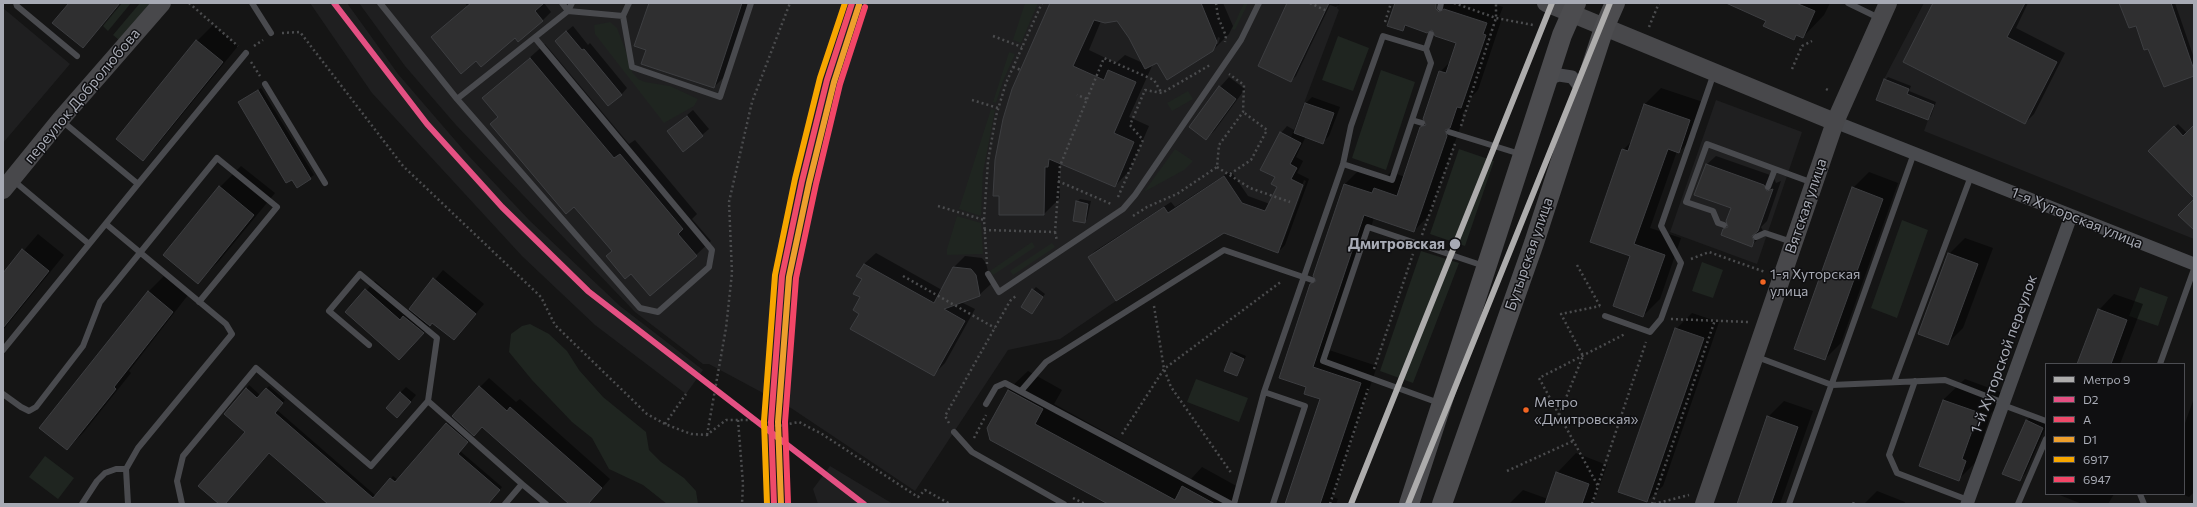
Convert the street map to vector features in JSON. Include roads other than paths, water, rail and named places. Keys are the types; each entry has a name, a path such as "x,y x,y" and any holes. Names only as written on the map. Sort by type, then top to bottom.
{"main road":[{"name":"Бутырская улица","path":"1442,504 1534,243 1604,28 1615,3"},
{"path":"1409,504 1440,403 1524,155 1545,87 1573,9"}],"street":[{"name":"переулок Добролюбова","path":"8,185 60,120 162,3"},
{"name":"1-я Хуторская улица","path":"1546,3 1573,9 1604,28 1835,122 2194,264"},
{"name":"Вятская улица","path":"1696,500 1754,357 1835,122 1884,11"},
{"path":"1545,87 1553,77 1559,75 1572,77 1580,86 1580,99"},
{"name":"1-й Хуторской переулок","path":"1968,502 2071,216"}],"lane":[{"path":"16,3 77,56"},
{"path":"252,3 271,33"},
{"path":"380,3 457,99 640,308 658,312 709,267 712,250 535,38"},
{"path":"562,3 568,11 623,16"},
{"path":"457,99 568,11 572,3"},
{"path":"629,3 623,16 632,67 720,97 751,3"},
{"path":"988,274 999,292 1123,209 1135,195 1241,40 1259,3"},
{"path":"1848,3 1884,11"},
{"path":"1343,164 1392,180 1431,63 1426,49 1431,34"},
{"path":"1234,504 1264,392 1343,164 1351,126 1383,36 1426,49"},
{"path":"3,350 246,53"},
{"path":"1605,316 1650,332 1661,319 1681,263 1661,226 1714,73"},
{"path":"265,84 325,183"},
{"path":"60,120 138,184"},
{"path":"1412,120 1422,123"},
{"path":"1448,132 1524,155"},
{"path":"1724,225 1718,223 1713,211 1686,202 1707,144 1814,183"},
{"path":"1789,504 1914,153"},
{"path":"3,394 21,408 29,410 36,407 83,346 100,302 139,252 217,158 277,207 199,302"},
{"path":"1768,187 1775,169"},
{"path":"1894,382 1971,176"},
{"path":"8,185 89,244"},
{"path":"106,224 226,324 232,334 138,448 126,469 128,504"},
{"path":"1440,403 1323,361 1368,227 1486,267"},
{"path":"1756,237 1765,233 1793,243"},
{"path":"1021,391 1046,362 1224,250 1312,280"},
{"path":"2160,363 2194,269"},
{"path":"182,504 177,481 183,456 256,368 371,466 428,401 437,338 360,274 329,311 369,345"},
{"path":"1339,289 1347,292"},
{"path":"1754,357 1832,385 1945,380 2045,421"},
{"path":"1915,381 1889,455 1897,473 1968,502"},
{"path":"986,404 996,387 1005,383 1231,504"},
{"path":"1264,392 1305,406 1273,504"},
{"path":"428,401 546,504"},
{"path":"954,432 972,452 1064,504"},
{"path":"2018,504 2045,442"},
{"path":"82,504 105,473 116,469 126,469"},
{"path":"505,504 522,484"}],"metro line":[{"name":"9","path":"1351,504 1552,3"},
{"name":"9","path":"1408,504 1610,3"}],"place":[{"name":"Дмитровская","path":"1455,244"},
{"name":"1-я Хуторская улица","path":"1763,282"},
{"name":"Метро «Дмитровская»","path":"1526,410"}]}
